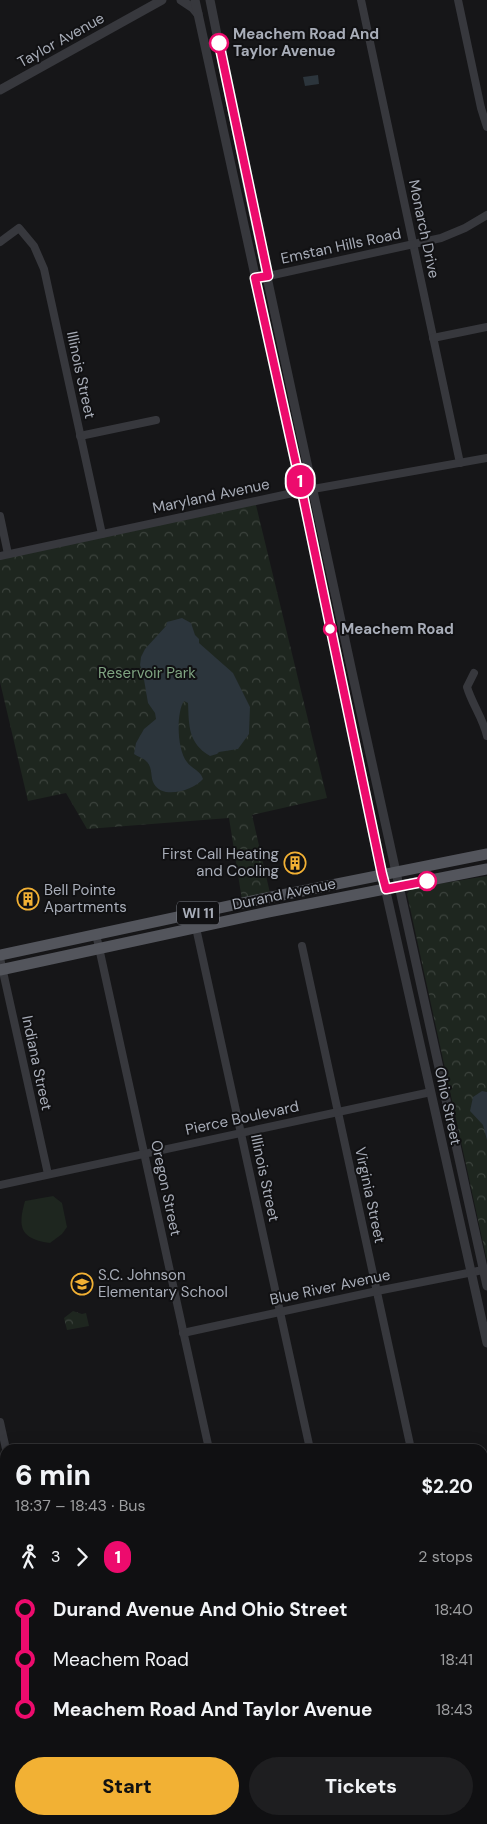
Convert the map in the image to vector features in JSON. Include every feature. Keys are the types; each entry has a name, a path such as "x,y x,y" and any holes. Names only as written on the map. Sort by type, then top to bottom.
{"main road":[{"name":"Durand Avenue","path":"1,963 96,934 487,854"},
{"name":"Durand Avenue","path":"1,963 100,948 487,868"}],"street":[{"name":"Taylor Avenue","path":"0,90 161,0"},
{"path":"181,0 193,8 199,17 214,19"},
{"path":"195,0 302,491 382,874"},
{"path":"210,0 248,189 400,886"},
{"name":"Monarch Drive","path":"361,0 460,463"},
{"path":"458,0 481,108 487,127"},
{"path":"216,98 229,95"},
{"path":"237,191 248,189"},
{"name":"Emstan Hills Road","path":"255,278 413,245 454,234 487,215"},
{"name":"Illinois Street","path":"0,242 19,228 34,246 44,269 102,534"},
{"path":"433,338 487,327"},
{"path":"278,380 289,377"},
{"path":"80,436 156,420"},
{"name":"Maryland Avenue","path":"4,555 302,491 487,458"},
{"path":"0,516 4,555"},
{"path":"319,576 331,573"},
{"path":"340,675 352,672"},
{"path":"474,673 467,687 470,697 484,722 487,736"},
{"path":"359,767 372,763"},
{"name":"Ohio Street","path":"382,874 487,1343"},
{"name":"Ohio Street","path":"400,886 487,1286"},
{"name":"Illinois Street","path":"193,914 309,1444"},
{"name":"Oregon Street","path":"96,934 208,1444"},
{"name":"Virginia Street","path":"302,946 410,1444"},
{"name":"Indiana Street","path":"1,963 48,1174"},
{"name":"Pierce Boulevard","path":"0,1185 431,1092"},
{"name":"Blue River Avenue","path":"184,1333 483,1270"},
{"path":"0,1422 5,1444"}],"green space":[{"name":"Reservoir Park","path":"255,501 327,798 252,815 270,893 242,900 229,818 87,829 66,793 28,801 0,682 0,556"},
{"path":"487,876 487,1261 407,894 414,888"},
{"path":"53,1196 62,1203 67,1227 62,1234 50,1243 33,1239 27,1235 22,1225 21,1218 25,1201"},
{"path":"73,1311 82,1314 86,1313 89,1326 67,1330 64,1318"}],"shaded area":[{"path":"318,75 319,84 305,86 303,77"},
{"path":"182,618 191,623 199,643 233,673 250,707 249,734 238,749 219,752 210,756 194,740 191,733 188,703 184,701 181,707 179,722 181,749 187,762 203,779 186,790 164,792 154,784 149,764 134,754 136,743 144,729 156,719 155,713 148,703 140,665 145,649 166,626 167,622"},
{"path":"482,1091 487,1092 487,1140 483,1125 470,1111 473,1097"}],"bus line":[{"name":"1","path":"219,43 248,189 268,276 255,278 302,491 382,874 386,889 427,881"}],"place":[{"name":"Meachem Road And Taylor Avenue","path":"219,43"},
{"name":"Meachem Road","path":"330,629"},
{"name":"First Call Heating and Cooling","path":"295,863"},
{"name":"Bell Pointe Apartments","path":"28,899"},
{"name":"S.C. Johnson Elementary School","path":"82,1284"}]}
